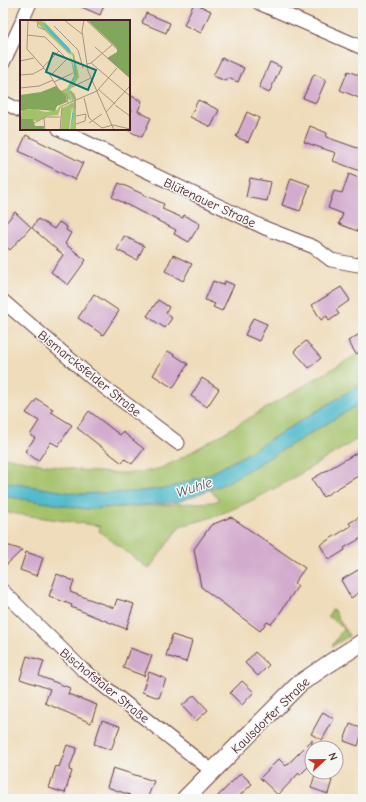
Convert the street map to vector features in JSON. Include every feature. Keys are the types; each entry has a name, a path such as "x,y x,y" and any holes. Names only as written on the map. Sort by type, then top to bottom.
{"main road":[{"name":"Kaulsdorfer Straße","path":"185,799 299,684 330,662 363,642"}],"street":[{"path":"23,20 30,3"},
{"path":"258,3 363,48"},
{"path":"3,63 20,26"},
{"path":"3,102 20,110"},
{"name":"Blütenauer Straße","path":"60,130 258,225 314,247 331,260 358,265 363,263"},
{"name":"Bismarcksfelder Straße","path":"3,301 92,378 178,443"},
{"name":"Bischofstaler Straße","path":"3,591 82,669 212,771"}],"green space":[{"path":"363,351 363,383 245,455 210,474 226,483 363,402 363,436 297,476 252,500 205,520 180,526 149,569 99,531 100,526 3,512 3,496 87,509 213,502 219,500 200,478 169,488 134,492 79,494 3,482 3,457 60,467 102,472 141,472 158,469 183,457"},
{"path":"333,609 349,636 332,646 344,628 328,616"}],"water":[{"name":"Wuhle","path":"363,383 363,402 226,483 178,502 87,509 3,496 3,482 79,494 134,492 169,488 210,474 245,455"}],"building":[{"path":"72,3 105,3 100,15"},
{"path":"194,3 211,11 201,33 184,25"},
{"path":"146,13 170,23 166,33 142,23"},
{"path":"222,58 244,68 238,82 228,78 226,81 213,76"},
{"path":"270,62 281,67 269,93 259,88"},
{"path":"348,71 363,77 363,90 359,98 340,90"},
{"path":"314,74 326,80 316,103 303,98"},
{"path":"130,95 142,101 138,111 151,118 142,137 129,131 130,114 132,109 130,108"},
{"path":"198,100 219,110 211,127 190,117"},
{"path":"247,112 259,118 248,142 236,137"},
{"path":"310,126 327,133 326,137 363,150 363,163 360,171 333,161 336,153 304,142"},
{"path":"26,135 83,163 75,180 19,151"},
{"path":"349,174 363,180 363,223 360,232 339,224 343,214 328,208 334,191 342,193"},
{"path":"250,178 271,182 267,201 246,197"},
{"path":"291,178 310,185 300,211 282,205"},
{"path":"119,183 164,204 162,209 183,218 184,215 200,224 189,242 174,234 176,230 112,197"},
{"path":"15,212 31,227 10,250 3,244 3,226"},
{"path":"38,219 54,229 59,222 67,227 66,230 71,233 65,244 86,260 68,285 51,272 63,255 32,228"},
{"path":"124,236 144,246 137,260 117,250"},
{"path":"173,255 192,264 183,281 165,271"},
{"path":"213,281 223,285 225,281 234,285 222,311 213,307 215,304 205,300"},
{"path":"341,287 350,300 336,310 339,314 329,321 327,316 321,320 312,305"},
{"path":"94,294 119,311 103,335 78,318"},
{"path":"158,300 169,307 166,313 172,318 165,328 147,316"},
{"path":"253,318 267,324 259,341 245,335"},
{"path":"363,332 363,350 356,354 348,341"},
{"path":"306,341 321,358 309,368 294,351"},
{"path":"168,351 188,364 173,388 153,375"},
{"path":"202,378 219,389 207,407 191,396"},
{"path":"37,399 53,409 51,412 72,425 58,446 51,442 38,461 25,451 35,438 30,435 39,421 26,413"},
{"path":"89,411 120,435 123,432 144,449 132,464 125,459 122,463 77,428"},
{"path":"363,449 363,473 323,497 312,479"},
{"path":"363,515 363,537 344,548 345,550 329,560 320,545 351,526 349,523"},
{"path":"231,517 305,568 294,583 298,586 277,617 271,624 267,622 260,631 201,587 194,549 211,525"},
{"path":"3,544 22,550 3,568"},
{"path":"26,552 43,558 37,576 20,570"},
{"path":"358,570 363,579 363,590 351,598 341,580"},
{"path":"57,574 74,581 70,592 114,608 117,599 134,604 126,629 71,607 72,605 49,596"},
{"path":"172,635 192,641 186,662 166,656"},
{"path":"130,648 152,656 144,676 123,668"},
{"path":"255,652 269,665 258,676 245,663"},
{"path":"27,656 44,661 39,676 70,688 68,694 97,705 91,723 45,703 50,689 20,679"},
{"path":"149,672 166,679 159,698 142,692"},
{"path":"242,681 254,692 242,705 230,693"},
{"path":"194,695 208,710 196,721 182,706"},
{"path":"323,712 334,719 322,740 311,734"},
{"path":"102,720 120,726 111,750 94,744"},
{"path":"350,724 363,729 358,746 344,741"},
{"path":"67,745 77,748 69,770 72,771 65,793 49,788 56,766 59,767"},
{"path":"304,748 304,771 300,775 299,773 278,795 260,778 279,759 286,766"},
{"path":"113,768 154,781 147,799 128,799 130,795 107,787"},
{"path":"241,773 252,784 236,799 215,799"},
{"path":"313,780 332,780 328,794 311,788"}]}
